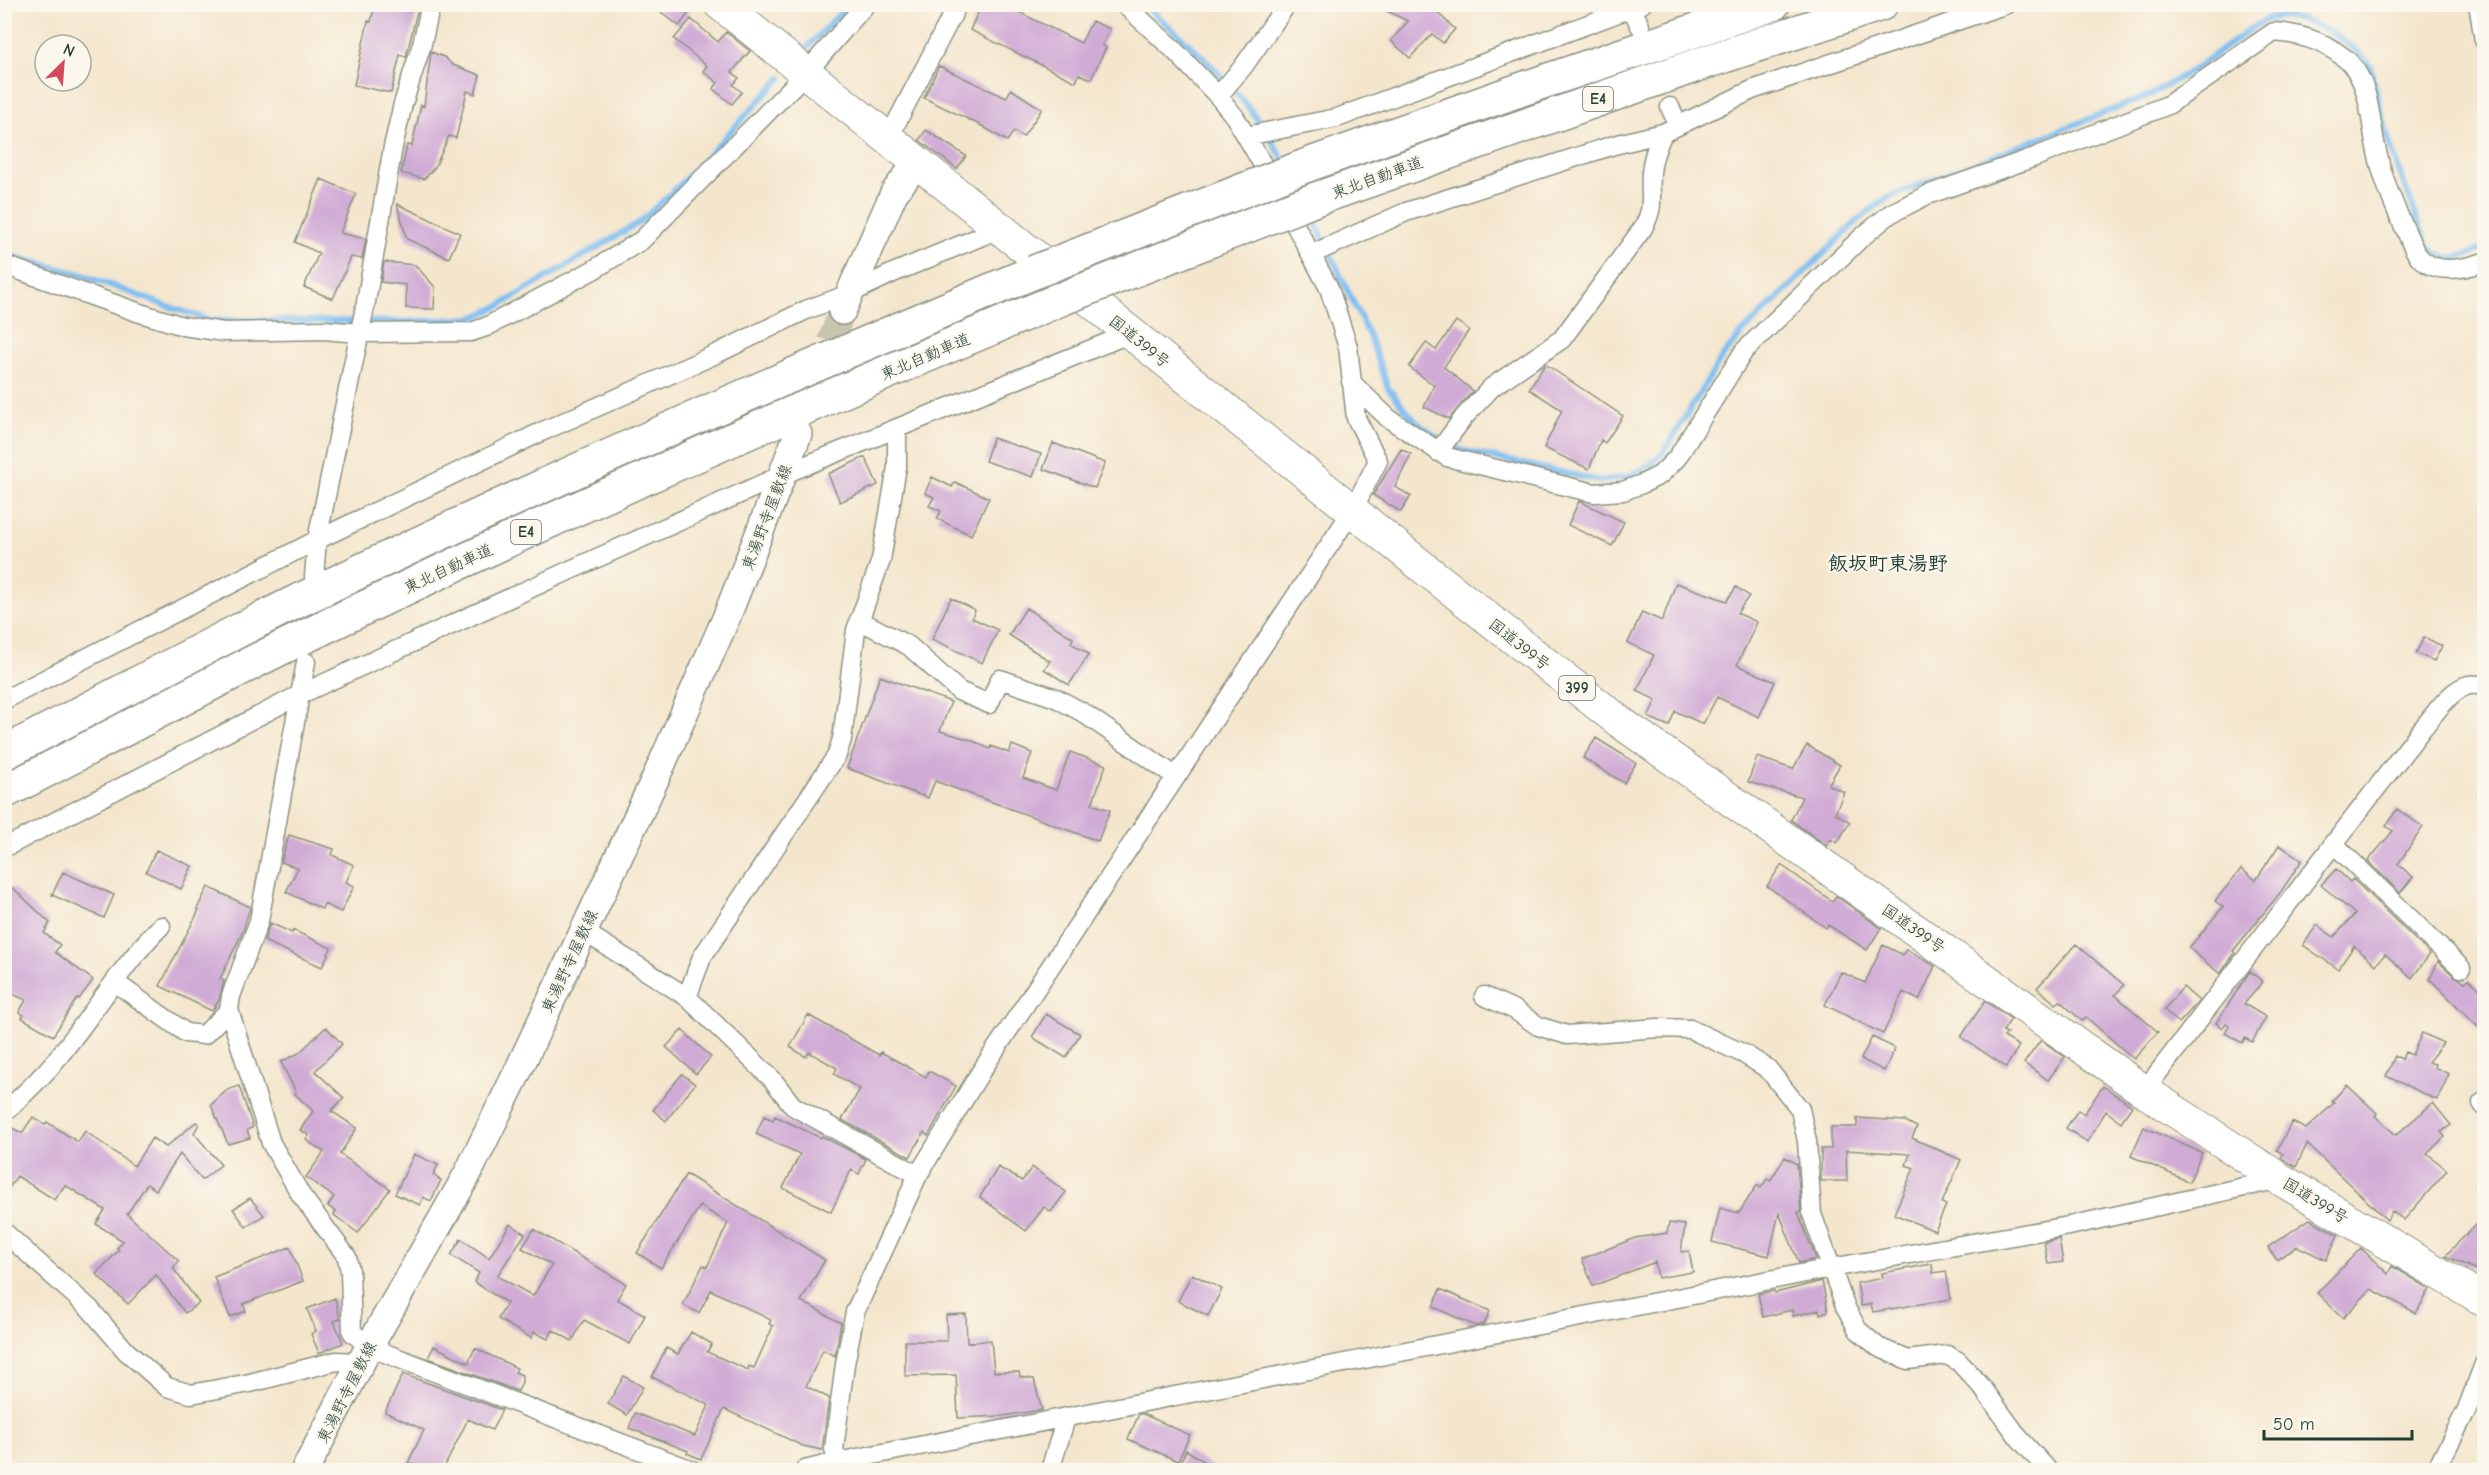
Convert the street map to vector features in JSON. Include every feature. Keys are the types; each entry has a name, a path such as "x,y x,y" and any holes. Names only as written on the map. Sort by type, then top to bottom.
{"highway":[{"name":"国道399号","path":"720,4 1352,511 1620,722 2144,1091 2280,1179 2482,1295"},
{"name":"東北自動車道","path":"4,753 300,600 463,522 698,415 1034,272 1305,166 1773,4"},
{"name":"東北自動車道","path":"4,792 303,637 476,555 789,414 1061,299 1316,199 1672,74 1881,4"}],"main road":[{"path":"846,303 894,193 917,163"},
{"name":"東湯野寺屋敷線","path":"305,1470 365,1354 467,1175 657,775 727,616 798,434"}],"street":[{"path":"314,577 317,540 366,302 393,147 431,4"},
{"path":"4,265 183,326 224,332 359,330 471,332 486,327 593,270 642,240 806,73 866,4"},
{"path":"888,139 958,4"},
{"path":"837,1462 834,1449 835,1438 855,1312 918,1175 974,1082 1352,511 1378,461 1356,418 1350,382 1348,346 1329,288 1322,250 1251,136 1235,117 1225,88 1173,49 1124,4"},
{"path":"1225,88 1287,4"},
{"path":"1322,250 1406,212 1484,185 1670,129 1752,90 2007,4"},
{"path":"2478,4 2484,40"},
{"path":"1251,136 1337,118 1637,6 1640,26"},
{"path":"1350,382 1388,418 1444,444 1464,462 1594,494 1623,491 1642,484 1660,475 1677,458 1744,351 1890,214 1926,195 2035,157 2168,105 2274,32 2292,33 2329,47 2350,63 2359,78 2366,99 2376,151 2387,189 2417,255 2438,267 2452,270 2484,262"},
{"path":"1444,444 1492,387 1562,339 1643,228 1651,213 1653,154 1670,129 1670,107"},
{"path":"4,700 317,540 542,432 716,354 806,310 846,303 893,273 999,229"},
{"path":"4,848 299,695 782,475 1131,333"},
{"path":"687,997 702,957 837,755 842,739 853,649 860,620 881,560 897,467 897,428"},
{"path":"860,620 909,646 959,691 989,704 1000,680 1056,698 1082,712 1175,776"},
{"path":"306,662 259,921 231,996 229,1010 271,1143 301,1195 347,1257 350,1271 352,1332 365,1354"},
{"path":"2144,1091 2422,729 2464,685 2473,683 2484,687"},
{"path":"2333,843 2461,968"},
{"path":"4,1113 50,1068 116,983 136,951 161,926"},
{"path":"583,931 687,997 772,1079 793,1106 918,1175"},
{"path":"116,983 186,1033 204,1035 229,1010"},
{"path":"1484,996 1515,1010 1538,1026 1567,1035 1658,1028 1690,1029 1744,1054 1768,1069 1800,1110 1807,1141 1812,1214 1845,1306 1858,1330 1878,1347 1908,1360 1947,1355 1958,1361 1983,1387 2019,1438 2048,1470"},
{"path":"806,1470 837,1462 1831,1268 2069,1226 2280,1179"},
{"path":"4,1232 90,1308 126,1351 167,1387 191,1394 250,1383 365,1354 692,1470"},
{"path":"2436,1470 2467,1409 2484,1364"},
{"path":"1050,1470 1065,1418"}],"building":[{"path":"375,4 419,4 406,57 400,55 391,93 354,85 368,21 371,22"},
{"path":"651,4 679,4 689,13 679,26"},
{"path":"982,4 1002,4 1081,43 1092,21 1110,29 1102,45 1106,47 1091,79 1079,74 1076,82 970,30"},
{"path":"1372,4 1428,4 1455,29 1443,43 1432,34 1410,58 1391,41 1408,21"},
{"path":"691,19 718,42 726,32 750,51 732,72 739,78 733,85 742,92 732,104 713,89 718,83 703,71 707,66 674,39"},
{"path":"431,52 444,57 453,65 480,75 475,94 467,91 456,138 449,136 435,167 424,179 401,173 407,145 412,146 421,105 424,106"},
{"path":"939,66 1006,98 1011,89 1042,109 1023,137 1014,131 1007,141 982,126 924,98"},
{"path":"926,130 966,156 957,169 919,140"},
{"path":"321,179 356,194 340,233 366,239 362,259 351,257 333,299 304,287 319,253 295,242"},
{"path":"397,204 460,233 449,258 407,239"},
{"path":"384,262 415,265 435,287 434,309 406,308 406,285 381,282"},
{"path":"1456,321 1469,330 1444,367 1473,391 1449,419 1424,407 1434,385 1409,367 1426,343 1436,350"},
{"path":"1545,364 1623,416 1605,443 1601,440 1589,469 1544,448 1562,410 1529,389"},
{"path":"993,438 1041,454 1033,477 985,461"},
{"path":"1053,443 1105,463 1095,488 1043,469"},
{"path":"1401,449 1411,454 1395,487 1411,496 1401,512 1373,495"},
{"path":"865,457 878,485 840,502 828,474"},
{"path":"932,477 952,487 955,482 989,498 971,535 937,519 941,511 929,506 934,497 925,493"},
{"path":"1579,501 1624,522 1612,546 1568,525"},
{"path":"1676,583 1727,601 1736,587 1749,596 1737,613 1757,622 1737,665 1775,682 1759,717 1717,697 1703,724 1675,711 1669,726 1648,717 1656,700 1637,691 1654,655 1628,643 1642,612 1662,621"},
{"path":"951,598 975,610 972,618 998,630 982,663 932,639"},
{"path":"1026,608 1073,638 1071,643 1089,654 1069,685 1044,669 1050,661 1009,635"},
{"path":"2424,637 2442,646 2434,661 2416,653"},
{"path":"880,676 951,702 940,731 971,740 990,749 991,746 1009,753 1012,745 1032,753 1023,778 1056,790 1070,752 1106,765 1092,804 1110,810 1098,841 935,781 928,798 847,768"},
{"path":"1596,738 1636,763 1624,783 1583,758"},
{"path":"1807,745 1840,765 1828,785 1844,792 1835,813 1850,822 1837,843 1830,839 1827,846 1791,820 1802,797 1748,782 1757,757 1793,769"},
{"path":"2397,809 2423,827 2398,864 2413,877 2400,893 2368,861 2393,831 2386,826"},
{"path":"289,835 334,849 332,855 354,865 346,882 354,886 341,912 324,904 322,909 286,892 298,868 281,862"},
{"path":"2279,845 2302,860 2280,893 2233,951 2235,953 2220,974 2189,948 2223,907 2215,901 2241,869 2256,880"},
{"path":"156,850 192,866 181,889 146,872"},
{"path":"1781,865 1832,901 1836,896 1881,928 1867,950 1828,925 1826,928 1767,886"},
{"path":"2336,869 2350,882 2353,879 2430,954 2412,978 2385,954 2376,965 2354,946 2338,969 2303,945 2317,925 2334,937 2355,914 2321,885"},
{"path":"63,872 114,895 104,918 52,895"},
{"path":"208,887 250,907 243,931 220,979 224,981 219,1000 212,1011 160,986 199,910 197,909"},
{"path":"13,888 50,923 44,933 60,945 55,952 93,980 79,999 77,998 53,1036 22,1018 24,1015 19,1012 26,1000 4,990 4,896"},
{"path":"270,923 292,933 293,930 331,948 322,967 264,941"},
{"path":"2076,944 2124,985 2115,995 2158,1032 2134,1059 2086,1017 2082,1021 2060,1001 2056,1004 2037,988"},
{"path":"1883,945 1903,955 1906,949 1935,966 1919,1000 1903,992 1883,1034 1825,1005 1841,972 1865,983"},
{"path":"2438,961 2454,976 2465,982 2469,979 2484,993 2484,1033 2430,979"},
{"path":"2250,971 2263,982 2244,1004 2266,1017 2252,1042 2245,1038 2242,1043 2225,1033 2229,1025 2226,1023 2222,1028 2216,1023"},
{"path":"2183,987 2199,1001 2179,1023 2164,1010"},
{"path":"1985,1001 2011,1019 2003,1031 2007,1033 2004,1037 2019,1046 2006,1067 1961,1037"},
{"path":"1046,1014 1080,1034 1066,1058 1032,1037"},
{"path":"808,1015 879,1055 881,1052 926,1077 929,1071 956,1086 928,1136 924,1132 910,1157 842,1120 860,1089 834,1074 837,1068 809,1052 806,1057 790,1047"},
{"path":"326,1027 342,1044 315,1071 344,1098 331,1111 357,1128 340,1154 390,1189 358,1233 334,1215 336,1212 328,1206 334,1197 306,1177 324,1152 306,1140 309,1135 300,1130 313,1111 295,1094 281,1062 299,1053"},
{"path":"682,1030 711,1057 696,1074 666,1047"},
{"path":"2422,1033 2443,1043 2428,1062 2449,1074 2437,1100 2386,1076 2395,1056 2402,1059 2405,1052 2412,1055"},
{"path":"1872,1037 1895,1048 1884,1071 1861,1059"},
{"path":"2041,1040 2065,1057 2048,1080 2024,1063"},
{"path":"682,1074 695,1084 666,1121 653,1110"},
{"path":"2347,1085 2377,1113 2375,1116 2396,1135 2433,1103 2451,1125 2441,1132 2445,1137 2427,1153 2447,1170 2404,1220 2392,1211 2387,1220 2307,1144 2296,1167 2281,1158 2283,1154 2277,1150 2292,1122 2306,1129 2334,1103 2332,1101"},
{"path":"239,1086 253,1127 247,1130 250,1138 228,1144 211,1105 227,1090"},
{"path":"2103,1086 2132,1106 2121,1122 2106,1111 2087,1142 2066,1128 2078,1110 2084,1114"},
{"path":"764,1116 773,1120 775,1116 821,1138 822,1136 866,1159 859,1174 851,1170 831,1212 783,1188 800,1154 756,1134"},
{"path":"33,1117 45,1125 47,1122 78,1142 85,1131 134,1166 152,1138 166,1147 196,1122 199,1124 194,1133 221,1165 202,1180 180,1154 156,1190 147,1184 127,1214 179,1261 173,1268 199,1303 185,1313 156,1275 128,1304 96,1274 119,1250 117,1248 123,1241 96,1224 105,1210 65,1185 55,1200 17,1176 4,1195 4,1124 22,1133"},
{"path":"1857,1118 1905,1121 1917,1127 1912,1138 1961,1160 1942,1203 1946,1205 1935,1231 1894,1214 1914,1168 1906,1165 1910,1154 1846,1150 1847,1181 1821,1181 1821,1149 1831,1149 1831,1127 1857,1127"},
{"path":"2144,1127 2202,1153 2189,1182 2131,1156"},
{"path":"414,1154 438,1165 433,1175 441,1180 431,1201 423,1197 420,1205 395,1194"},
{"path":"1785,1157 1797,1164 1801,1212 1798,1212 1816,1259 1799,1263 1779,1213 1769,1256 1712,1242 1720,1208 1739,1213 1757,1185 1761,1188 1767,1179 1770,1181"},
{"path":"998,1167 1022,1181 1032,1167 1066,1192 1051,1212 1044,1207 1026,1231 980,1197"},
{"path":"686,1174 825,1260 801,1301 841,1323 835,1356 823,1350 806,1386 829,1398 822,1450 803,1446 724,1409 701,1459 687,1453 688,1451 629,1428 635,1413 695,1436 709,1405 652,1377 666,1348 678,1354 691,1332 712,1344 707,1352 748,1370 749,1366 754,1368 773,1326 769,1324 771,1320 711,1290 699,1313 683,1305 703,1265 707,1267 728,1223 700,1206 661,1268 637,1253"},
{"path":"250,1198 264,1215 246,1227 233,1209"},
{"path":"2484,1216 2484,1262 2481,1272 2445,1256"},
{"path":"2310,1219 2338,1235 2326,1260 2297,1246 2277,1260 2268,1247"},
{"path":"1669,1223 1685,1225 1681,1252 1689,1251 1693,1272 1658,1278 1655,1262 1593,1286 1582,1259 1635,1238 1667,1233"},
{"path":"510,1224 525,1234 497,1276 533,1296 552,1265 522,1248 534,1229 626,1284 617,1299 645,1315 630,1344 584,1320 572,1341 553,1330 548,1339 534,1332 531,1338 498,1319 507,1303 474,1282 479,1273 451,1255 461,1239 489,1258"},
{"path":"2059,1239 2063,1262 2048,1264 2044,1242"},
{"path":"290,1247 303,1281 243,1304 246,1311 230,1317 214,1277"},
{"path":"2361,1248 2388,1274 2392,1266 2430,1289 2416,1313 2371,1289 2343,1318 2317,1293"},
{"path":"1932,1264 1933,1273 1946,1271 1951,1299 1873,1312 1871,1304 1861,1306 1857,1283 1883,1278 1882,1273"},
{"path":"1192,1274 1222,1289 1208,1316 1178,1301"},
{"path":"1822,1281 1828,1311 1820,1314 1819,1310 1793,1316 1792,1310 1763,1317 1758,1294 1774,1291 1775,1293"},
{"path":"1440,1289 1490,1311 1484,1324 1476,1326 1433,1307"},
{"path":"335,1298 340,1319 334,1321 343,1343 319,1353 311,1334 316,1331 307,1309"},
{"path":"966,1314 967,1343 991,1340 994,1372 1019,1372 1020,1377 1034,1379 1042,1410 1002,1416 958,1418 956,1375 905,1376 905,1341 947,1341 946,1315"},
{"path":"434,1346 468,1363 475,1348 517,1368 515,1372 522,1375 518,1391 428,1358"},
{"path":"403,1374 502,1410 492,1430 468,1419 443,1470 423,1470 408,1463 424,1430 385,1412"},
{"path":"624,1376 643,1387 627,1415 608,1404"},
{"path":"1139,1414 1190,1435 1178,1461 1128,1439"},
{"path":"1186,1450 1218,1470 1177,1470"}],"waterway":[{"path":"801,54 849,4"},
{"path":"1143,4 1203,57 1239,96 1256,117 1284,162"},
{"path":"1310,211 1371,340 1388,388 1416,422 1456,449 1600,481 1626,477 1649,466 1663,453 1722,357 1742,333 1859,219 1887,198 2150,95 2196,68 2267,19 2283,16 2300,19 2331,32 2357,51 2370,66 2390,146 2428,248 2449,257 2462,256 2484,249"},
{"path":"4,254 83,275 210,320 407,322 473,318 499,306 640,222 679,186 781,78"}],"tunnel":[{"path":"803,419 842,311"}],"district":[{"name":"飯坂町東湯野","path":"1888,563"}]}
